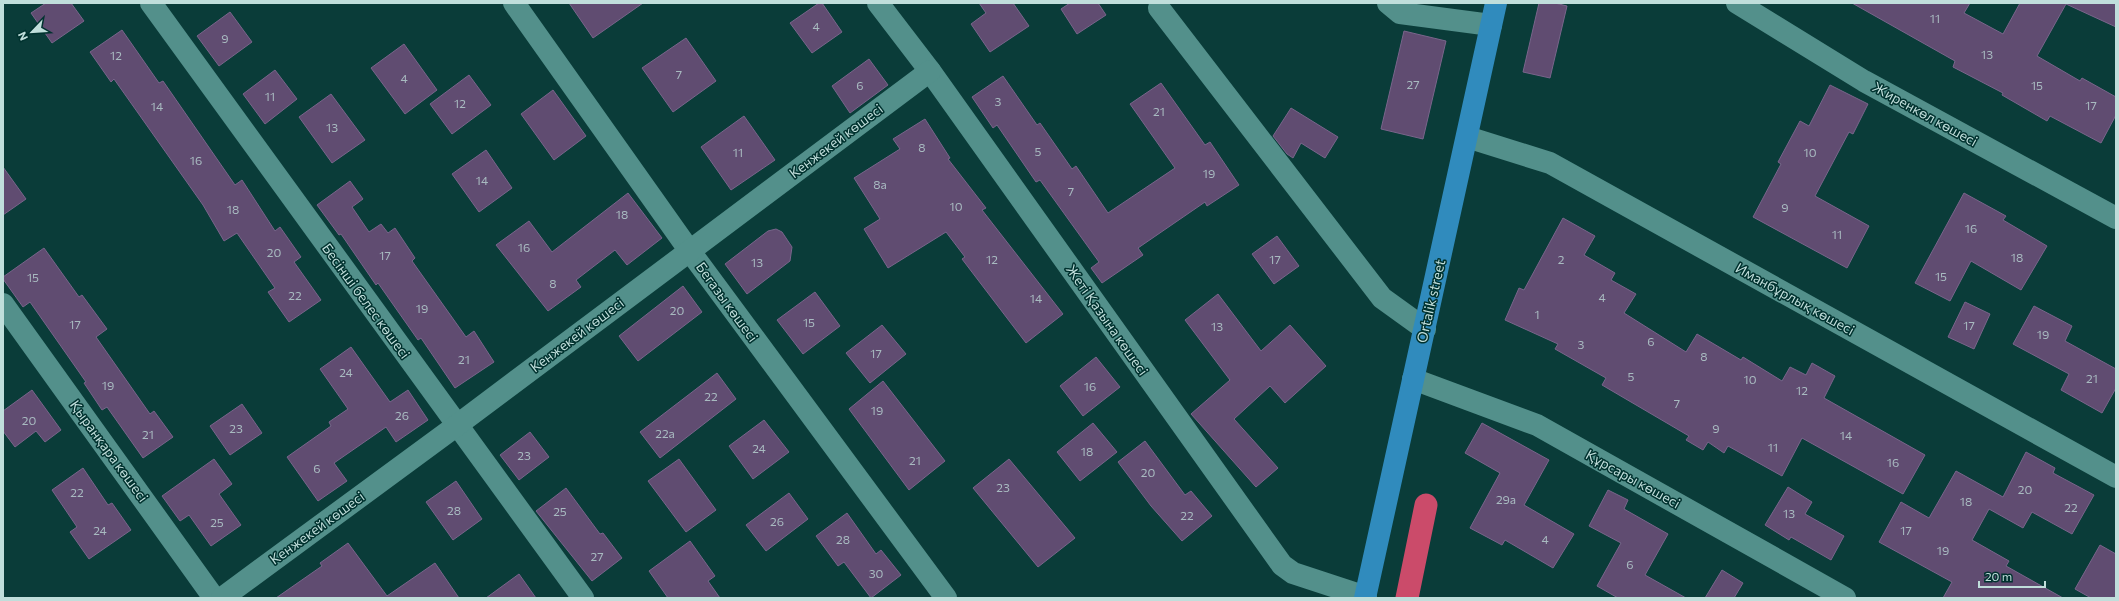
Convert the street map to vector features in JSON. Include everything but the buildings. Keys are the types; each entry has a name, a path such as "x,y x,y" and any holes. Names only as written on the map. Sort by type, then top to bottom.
{"main road":[{"name":"Ortalik street","path":"1365,598 1496,3"}],"street":[{"name":"Бесінші белес көшесі","path":"151,3 456,426 583,598"},
{"name":"Бегазы көшесі","path":"514,3 689,250 946,598"},
{"name":"Жеті Қазына көшесі","path":"878,3 930,71 1282,565 1294,573 1365,598"},
{"path":"1388,3 1400,13 1491,25"},
{"name":"Жиренкөл көшесі","path":"1737,3 1864,81 2116,218"},
{"path":"1159,8 1382,298 1425,329"},
{"name":"Кенжекей көшесі","path":"222,598 456,426 930,71"},
{"name":"Иманбұрлық көшесі","path":"1467,137 1550,163 2116,477"},
{"name":"Қыранқара көшесі","path":"3,304 214,598"},
{"name":"Құрсары көшесі","path":"1413,379 1537,425 1845,598"}],"waterway":[{"path":"1407,598 1426,505"}]}
